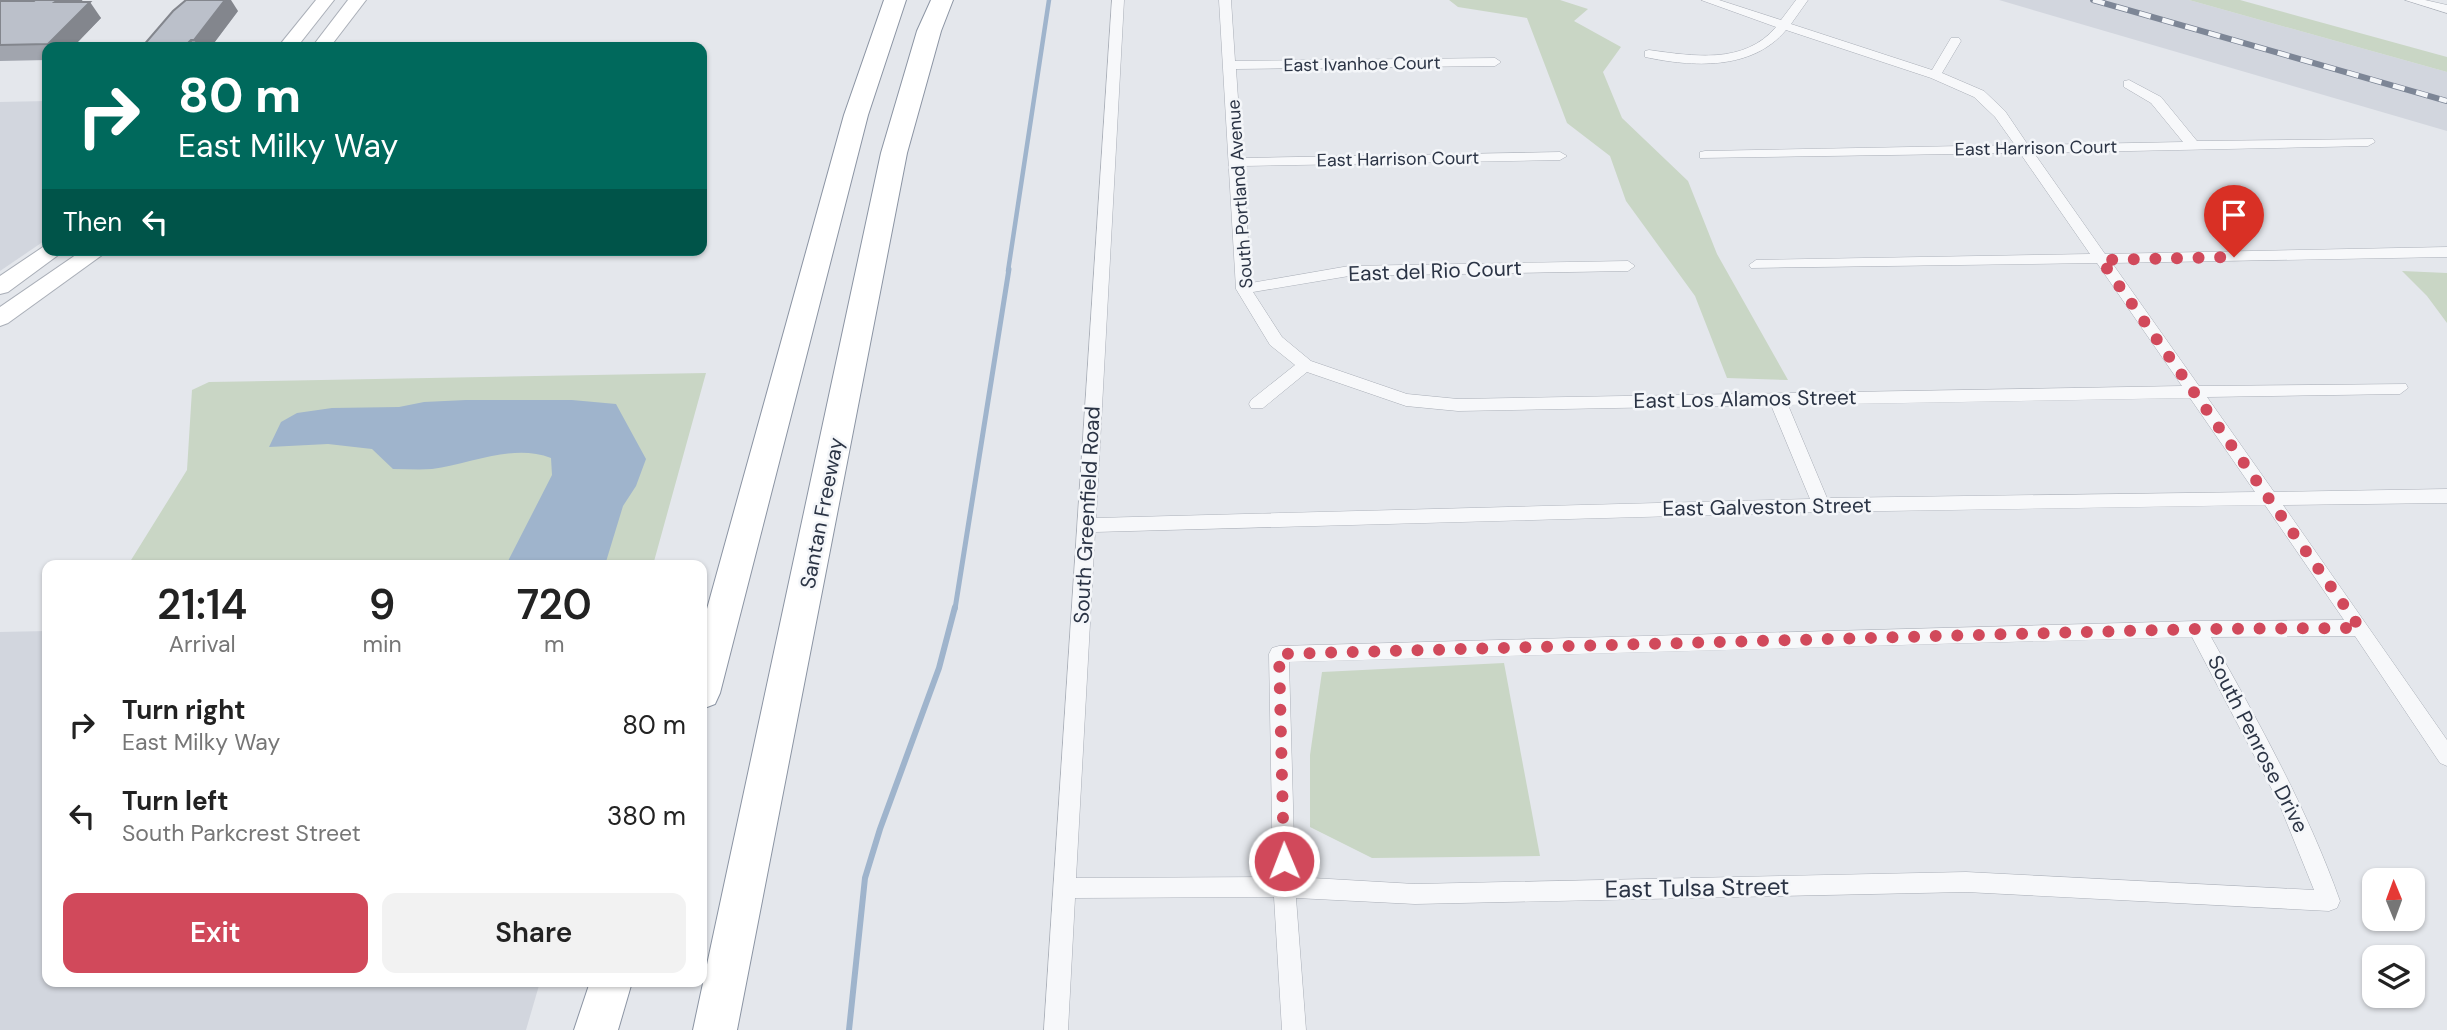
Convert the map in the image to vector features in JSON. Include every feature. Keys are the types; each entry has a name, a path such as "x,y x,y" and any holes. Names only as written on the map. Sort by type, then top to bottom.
{"highway":[{"path":"707,674 856,116 895,0"},
{"name":"Santan Freeway","path":"715,1030 894,153 929,31 942,0"},
{"path":"596,1030 609,987"},
{"path":"617,1030 628,987"}],"main road":[{"path":"291,42 325,0"},
{"path":"325,42 356,0"},
{"path":"0,287 45,256"},
{"path":"6,309 89,256"}],"street":[{"name":"South Greenfield Road","path":"1056,1030 1118,0"},
{"name":"South Portland Avenue","path":"1225,0 1244,289 1276,341 1305,365"},
{"path":"1707,0 1935,75 1979,94 2000,114 2360,628 2447,757"},
{"path":"1649,54 1683,58 1737,57 1759,49 1783,25 1802,0"},
{"path":"2411,0 2447,9"},
{"path":"1935,75 1955,41"},
{"name":"East Ivanhoe Court","path":"1230,65 1495,62"},
{"path":"2129,84 2156,100 2193,145"},
{"name":"East Harrison Court","path":"1705,155 2368,142"},
{"name":"East Harrison Court","path":"1237,162 1560,156"},
{"path":"1756,264 2447,252"},
{"name":"East del Rio Court","path":"1244,289 1349,271 1628,266"},
{"path":"1257,404 1305,365"},
{"name":"East Los Alamos Street","path":"1305,365 1406,400 1458,405 2400,387"},
{"path":"1777,399 1821,505"},
{"name":"East Galveston Street","path":"1087,525 1821,505 2447,496"},
{"path":"1294,1030 1284,887 1279,654 2197,629 2360,628"},
{"name":"South Penrose Drive","path":"2197,629 2292,802 2329,901"},
{"name":"East Tulsa Street","path":"1065,888 1284,887 1415,894 1966,882 2329,901"}],"shaded area":[{"path":"1999,0 2189,0 2447,72 2447,131"},
{"path":"42,101 42,242 0,271 0,102"},
{"path":"42,631 42,987 539,987 526,1030 0,1030 0,632"}],"green space":[{"path":"1449,0 1560,0 1588,9 1574,21 1621,47 1603,72 1622,118 1688,181 1717,254 1788,380 1727,378 1695,296 1626,201 1610,156 1567,123 1527,18 1458,7"},
{"path":"2189,0 2240,0 2447,57 2447,72"},
{"path":"2402,271 2447,273 2447,323 2427,296"},
{"path":"706,373 654,560 131,560 187,470 192,390 209,382"},
{"path":"1504,663 1540,856 1372,858 1310,827 1310,755 1322,672"}],"water":[{"path":"572,400 616,404 646,459 636,486 623,506 607,560 509,560 552,475 551,458 537,454 507,454 432,469 393,469 372,449 328,444 269,447 281,422 297,413 332,408 399,407 424,402"}],"building":[{"path":"186,0 225,0 194,40 146,42"},
{"path":"0,1 90,2 50,42 0,45"}],"waterway":[{"path":"1008,271 1049,0"},
{"path":"955,609 1009,269"},
{"path":"849,1030 865,878 880,829 939,668 955,607"}],"railway":[{"path":"2093,0 2447,101"}],"route":[{"path":"1284,861 1279,654 2197,629 2360,628 2101,260 2234,257"}]}
